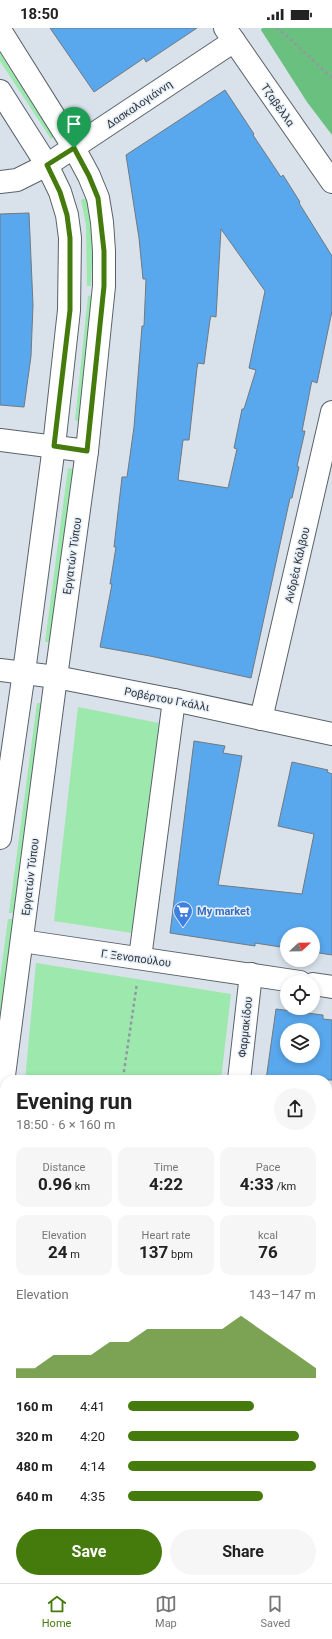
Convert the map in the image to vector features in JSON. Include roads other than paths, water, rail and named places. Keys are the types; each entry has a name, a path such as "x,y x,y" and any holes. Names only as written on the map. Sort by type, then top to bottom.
{"street":[{"name":"Εργατών Τύπου","path":"0,30 74,148 89,176 98,198 104,251 104,286 87,451 4,1075"},
{"name":"Δασκαλογιάννη","path":"0,182 17,180 47,165 74,148 229,35"},
{"name":"Τζαβέλλα","path":"229,35 332,182"},
{"path":"0,92 47,165 60,192 67,215 70,238 70,310 54,446 0,838"},
{"name":"Ανδρέα Κάλβου","path":"261,719 328,451 332,412"},
{"path":"0,440 87,451"},
{"name":"Ροβέρτου Γκάλλι","path":"0,670 56,677 174,700 332,734"},
{"path":"140,958 174,700"},
{"name":"Γ. Ξενοπούλου","path":"22,941 280,979"},
{"name":"Φαρμακίδου","path":"240,1075 251,974"},
{"path":"320,985 332,987"}],"place":[{"name":"My market","path":"183,928"}]}
